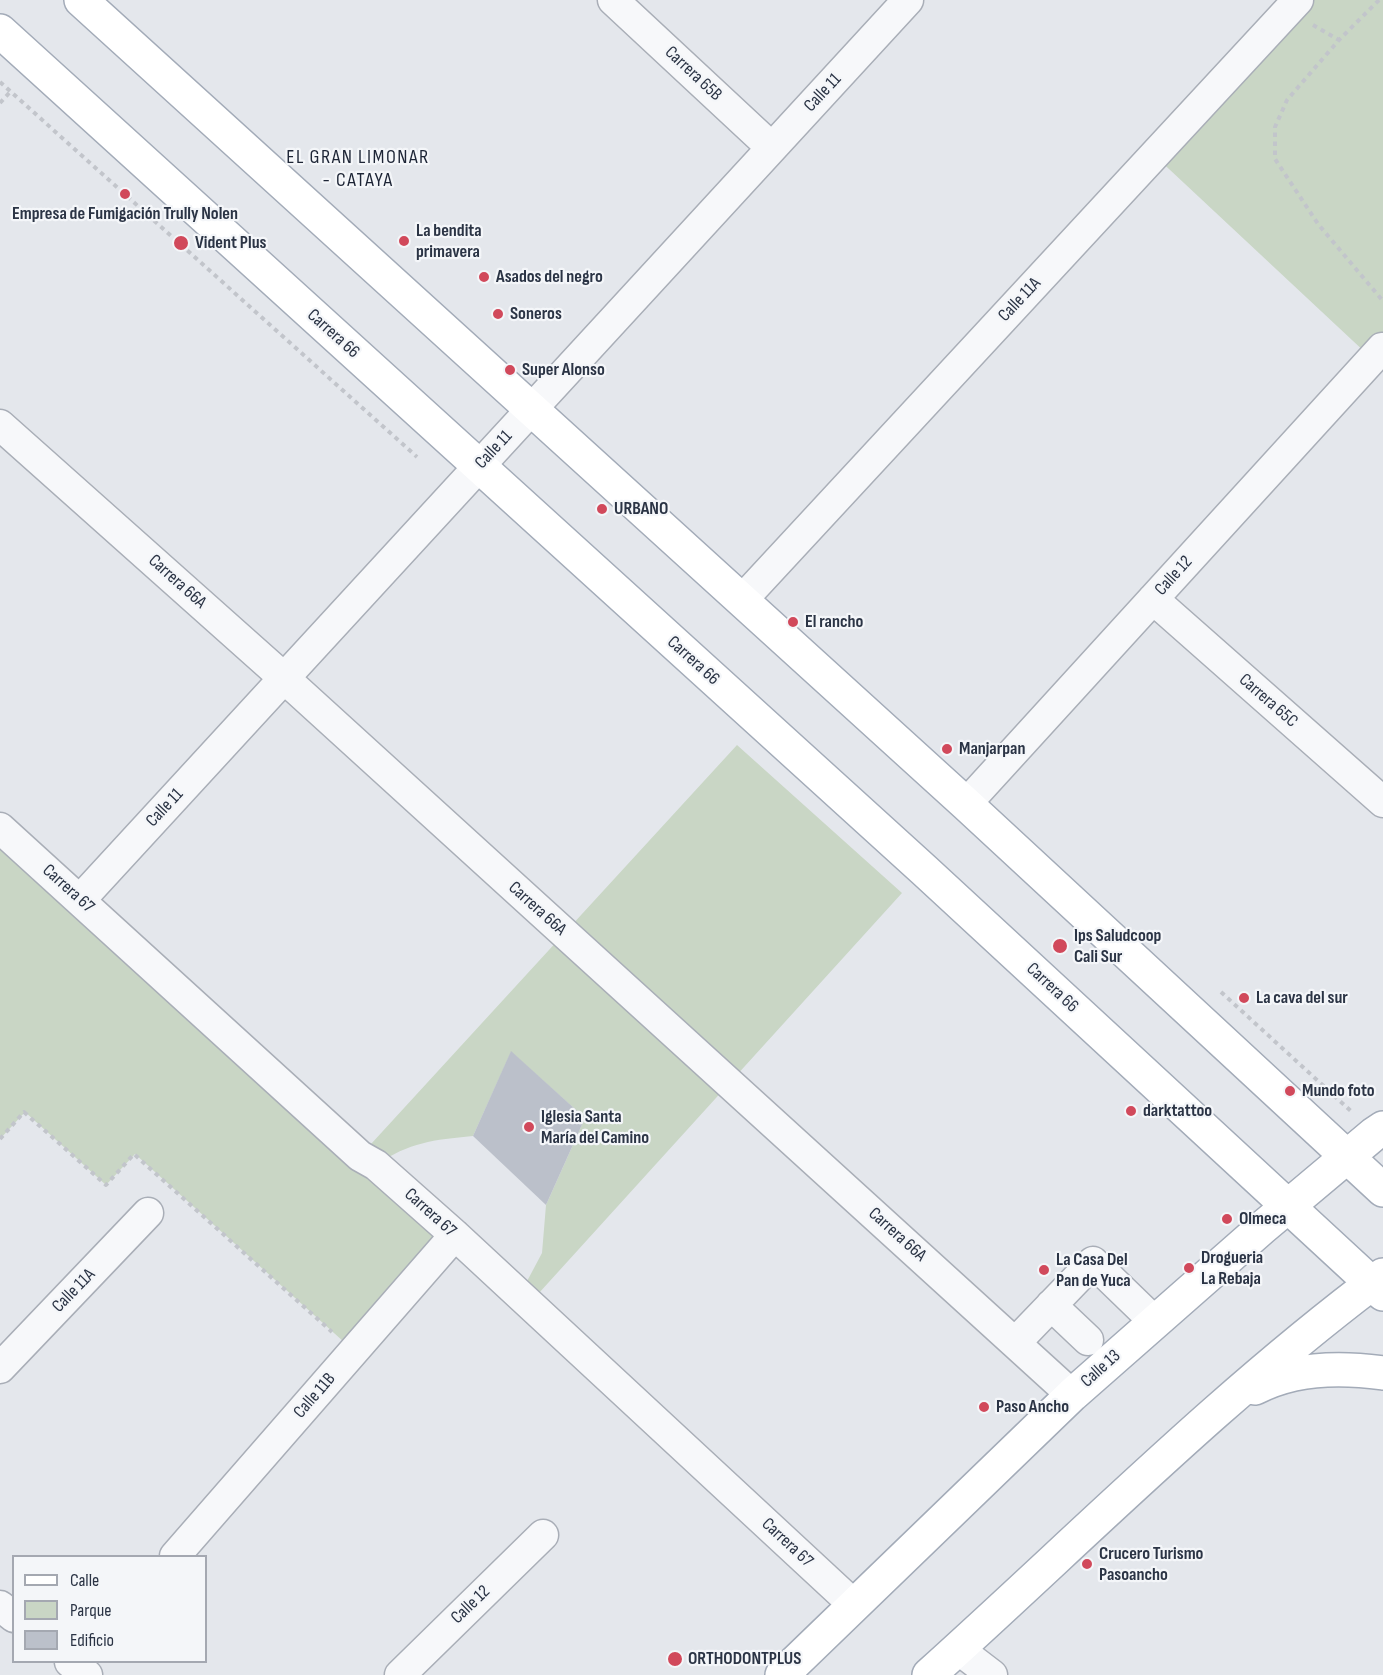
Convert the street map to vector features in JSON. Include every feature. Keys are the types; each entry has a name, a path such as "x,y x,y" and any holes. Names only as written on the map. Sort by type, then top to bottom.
{"main road":[{"path":"81,0 966,804 1383,1190"},
{"name":"Carrera 66","path":"0,31 924,870 1289,1206 1379,1284"},
{"name":"Calle 13","path":"782,1675 1072,1395 1289,1206 1383,1128"},
{"path":"929,1675 1227,1402 1379,1284"},
{"path":"1227,1402 1268,1382 1290,1376 1331,1370 1383,1373"}],"street":[{"name":"Carrera 65B","path":"613,0 772,148"},
{"name":"Calle 11","path":"80,900 908,0"},
{"name":"Calle 11A","path":"742,600 1286,4"},
{"name":"Calle 12","path":"966,804 1382,348"},
{"name":"Carrera 66A","path":"0,424 284,678 1072,1395"},
{"name":"Carrera 65C","path":"1153,599 1383,802"},
{"name":"Carrera 67","path":"0,828 360,1156 376,1165 455,1235 854,1605"},
{"name":"Calle 11A","path":"0,1368 148,1213"},
{"name":"Calle 11B","path":"177,1555 455,1235"},
{"path":"1015,1343 1093,1262 1155,1322"},
{"path":"1051,1305 1088,1340"},
{"name":"Calle 12","path":"400,1675 543,1535"},
{"path":"0,1606 12,1615"},
{"path":"958,1649 992,1675"}],"path":[{"path":"1379,0 1339,40 1287,100 1275,127 1275,159 1318,224 1383,301"},
{"path":"0,82 420,460"},
{"path":"0,103 10,92"}],"green space":[{"path":"1298,0 1383,0 1383,369 1154,155"},
{"path":"737,745 902,893 529,1304 525,1285 542,1253 546,1205 585,1118 511,1052 473,1136 422,1143 400,1151 376,1165 455,1235 354,1351 135,1154 106,1185 25,1112 0,1139 0,828 360,1156"}],"building":[{"name":"Iglesia Santa María del Camino","path":"511,1051 585,1118 546,1205 473,1136"}],"place":[{"name":"Empresa de Fumigación Trully Nolen","path":"125,194"},
{"name":"La bendita primavera","path":"404,241"},
{"name":"Vident Plus","path":"181,243"},
{"name":"Asados del negro","path":"484,277"},
{"name":"Soneros","path":"498,314"},
{"name":"Super Alonso","path":"510,370"},
{"name":"URBANO","path":"602,509"},
{"name":"El rancho","path":"793,622"},
{"name":"Manjarpan","path":"947,749"},
{"name":"Ips Saludcoop Cali Sur","path":"1060,946"},
{"name":"La cava del sur","path":"1244,998"},
{"name":"Mundo foto","path":"1290,1091"},
{"name":"darktattoo","path":"1131,1111"},
{"name":"Iglesia Santa María del Camino","path":"529,1127"},
{"name":"Olmeca","path":"1227,1219"},
{"name":"Drogueria La Rebaja","path":"1189,1268"},
{"name":"La Casa Del Pan de Yuca","path":"1044,1270"},
{"name":"Paso Ancho","path":"984,1407"},
{"name":"Crucero Turismo Pasoancho","path":"1087,1564"},
{"name":"ORTHODONTPLUS","path":"675,1659"}],"district":[{"name":"EL GRAN LIMONAR - CATAYA","path":"358,170"}]}
